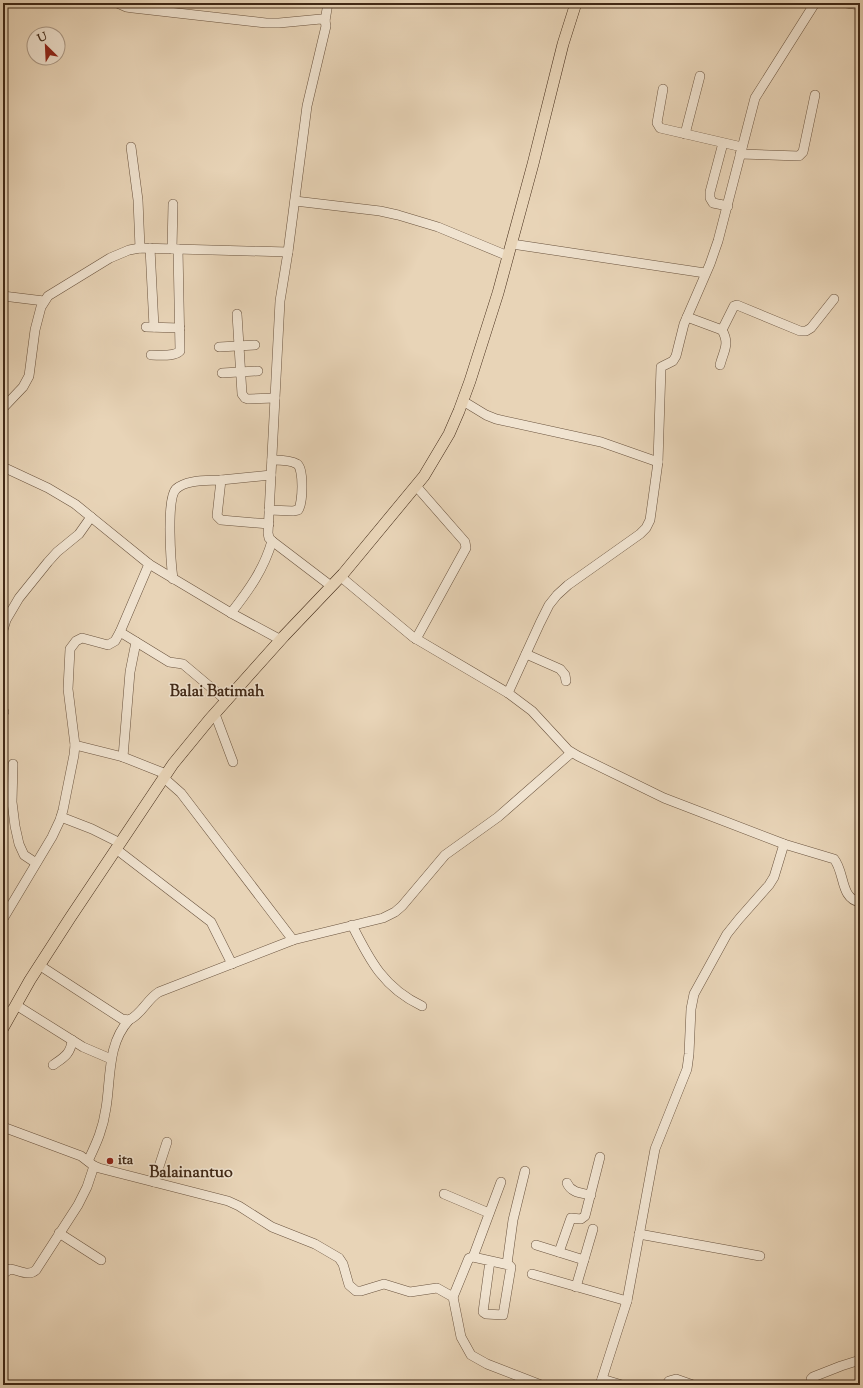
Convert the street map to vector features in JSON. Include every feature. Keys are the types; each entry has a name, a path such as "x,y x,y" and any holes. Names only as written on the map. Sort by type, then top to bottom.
{"main road":[{"path":"3,1028 10,1009 182,752 281,640 341,576 424,476 449,434 482,344 512,244 561,52 576,3"}],"street":[{"path":"117,3 266,23 321,19 325,21"},
{"path":"328,3 325,21 326,26 307,106 288,252 280,301 268,536 272,541 331,586"},
{"path":"508,692 544,614 557,595 568,585 640,534 646,528 650,520 658,462 661,367 664,364 673,361 676,356 682,329 718,241 752,108 758,93 815,3"},
{"path":"846,3 858,4"},
{"path":"685,134 700,76"},
{"path":"663,89 657,123 658,127 660,128 724,143 741,151 799,156 803,152 815,95"},
{"path":"724,143 710,192 710,198 713,202 728,206"},
{"path":"131,147 145,248 150,327 180,328"},
{"path":"294,200 398,215 438,227 508,256"},
{"path":"151,355 178,353 181,348 173,204"},
{"path":"512,244 705,273"},
{"path":"3,408 23,387 29,376 35,330 44,301 52,292 110,258 129,250 145,248 288,252"},
{"path":"3,296 44,301"},
{"path":"722,330 734,306 737,305 800,331 806,331 811,328 834,299"},
{"path":"236,314 242,394 248,399 275,398"},
{"path":"687,317 722,330 727,342 720,365"},
{"path":"219,347 255,345"},
{"path":"222,373 258,371"},
{"path":"462,401 496,419 601,442 658,462"},
{"path":"269,510 298,510 301,503 302,470 300,465 295,462 272,460"},
{"path":"3,467 75,504 149,564 231,613 281,640"},
{"path":"173,578 170,547 171,513 174,492 177,488 190,483 271,475"},
{"path":"221,480 218,518 221,520 269,524"},
{"path":"416,486 465,542 466,548 416,639"},
{"path":"3,630 6,620 19,598 57,552 79,534 92,517"},
{"path":"231,613 257,576 267,558 272,541"},
{"path":"3,919 52,837 61,817 75,745 68,689 70,649 76,641 82,638 104,645 110,645 115,641 149,564"},
{"path":"341,576 416,639 508,692 532,712 571,753 657,795 784,844 834,859 838,865 848,895 852,900 860,902"},
{"path":"120,632 169,662 183,664 227,701"},
{"path":"123,757 130,672 136,642"},
{"path":"526,654 564,671 566,681"},
{"path":"215,714 234,762"},
{"path":"75,745 123,757 165,776 181,793 293,940"},
{"path":"3,1274 10,1269 28,1273 33,1272 83,1196 91,1163 101,1134 114,1045 119,1034 129,1020 135,1016 150,998 159,992 293,940 382,918 395,912 402,906 445,855 498,817 571,753"},
{"path":"13,764 12,802 19,844 24,855 36,863"},
{"path":"61,817 92,829 118,846 208,919 213,924 232,964"},
{"path":"622,1385 601,1382 627,1301 655,1149 688,1064 691,1009 694,994 730,930 769,885 774,877 784,844"},
{"path":"352,925 368,957 380,974 397,992 422,1006"},
{"path":"40,965 122,1019 129,1020"},
{"path":"10,1009 111,1059"},
{"path":"53,1065 70,1051 72,1047 72,1040"},
{"path":"3,1127 81,1156 91,1163 154,1182 228,1201 239,1206 268,1225 315,1244 339,1258 343,1264 349,1285 356,1291 361,1291 384,1284 410,1292 437,1288 453,1297"},
{"path":"154,1182 167,1142"},
{"path":"559,1252 571,1218 581,1219 585,1216 600,1157"},
{"path":"490,1261 483,1313 503,1315 510,1267 507,1264 513,1220 525,1171"},
{"path":"473,1257 501,1182"},
{"path":"567,1183 569,1188 573,1191 591,1195"},
{"path":"444,1194 490,1213"},
{"path":"576,1287 593,1229"},
{"path":"59,1234 100,1260"},
{"path":"639,1234 760,1256"},
{"path":"536,1245 584,1260"},
{"path":"507,1264 473,1257 467,1260 453,1297 461,1337 471,1355 487,1364 541,1385"},
{"path":"532,1274 627,1301"},
{"path":"810,1385 813,1377 858,1360"},
{"path":"666,1385 676,1379 693,1385"}],"place":[{"name":"ita","path":"110,1161"}],"district":[{"name":"Balai Batimah","path":"217,692"},
{"name":"Balainantuo","path":"191,1173"}]}
